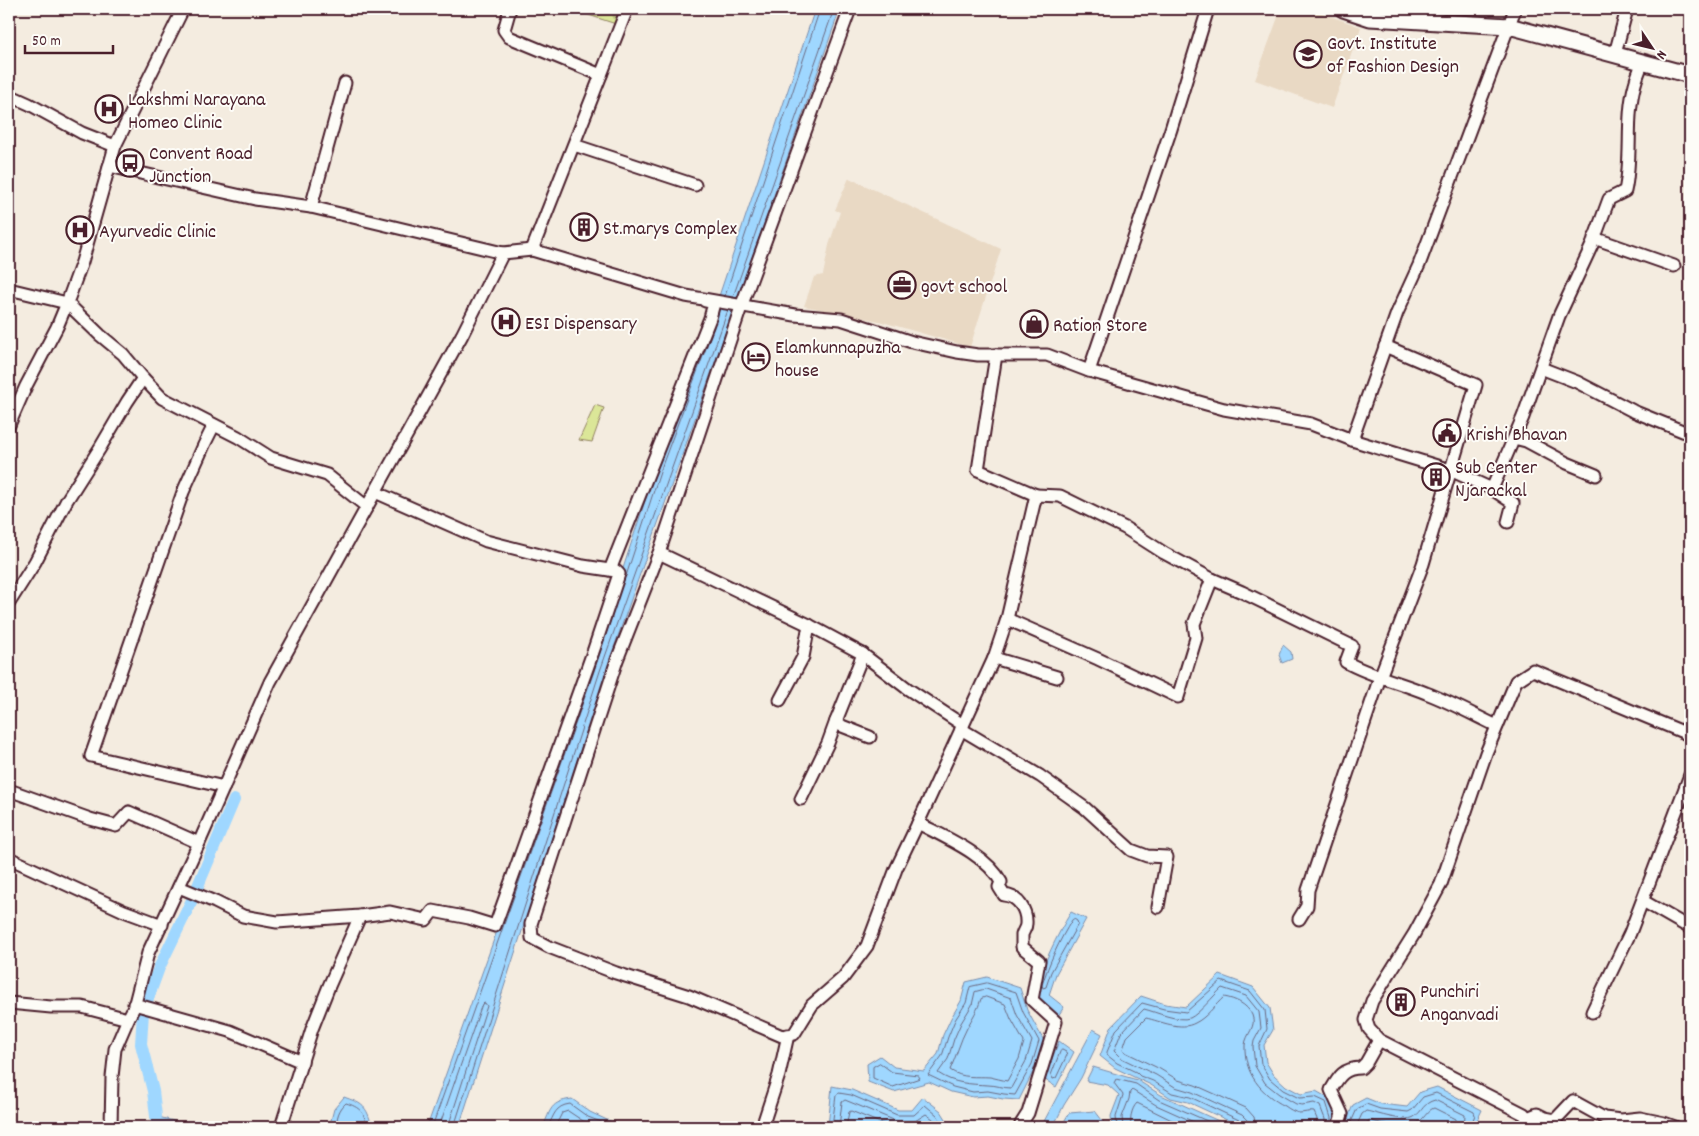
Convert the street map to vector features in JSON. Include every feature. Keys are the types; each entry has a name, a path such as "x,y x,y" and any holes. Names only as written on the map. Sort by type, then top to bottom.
{"main road":[{"path":"1343,9 1370,18 1509,26 1690,75"}],"street":[{"path":"9,425 67,303 82,262 115,146 183,9"},
{"path":"510,9 504,30 509,37 602,75"},
{"path":"532,250 627,9"},
{"path":"850,9 741,307 659,552 616,660 531,924 532,938 549,947 616,973 689,996 782,1036 794,1034 812,1005 843,978 867,946 896,869 994,658 1007,619 1036,495"},
{"path":"1089,370 1170,130 1208,9"},
{"path":"1352,440 1397,313 1419,266 1515,9"},
{"path":"1615,54 1626,9"},
{"path":"1492,489 1514,438 1559,316 1594,238 1609,199 1625,191 1628,179 1630,122 1634,84 1643,62"},
{"path":"311,207 345,83"},
{"path":"9,95 82,133 115,146"},
{"path":"574,145 695,185"},
{"path":"109,166 256,199 311,207 503,253 532,250 714,303 694,360 610,570"},
{"path":"1594,238 1674,266"},
{"path":"111,1127 112,1077 115,1049 128,1019 142,1006 148,953 270,682 462,335 503,253"},
{"path":"9,289 67,303 123,354 162,398 238,437 271,458 327,475 367,507"},
{"path":"686,296 741,307 795,315 841,319 912,342 956,352 978,355 1047,355 1089,370 1224,409 1310,424 1352,440 1450,470 1492,489 1513,503 1508,522"},
{"path":"1299,919 1307,906 1308,890 1380,677 1423,564 1476,385 1385,346"},
{"path":"996,355 978,470 1036,495 1060,496 1125,528 1164,553 1212,579 1352,646 1346,662 1380,677 1427,693 1497,726"},
{"path":"1541,368 1577,382 1633,411 1690,434"},
{"path":"9,602 35,562 66,500 100,448 126,402 143,378"},
{"path":"214,425 183,492 91,756 224,787"},
{"path":"1514,438 1526,441 1567,463 1596,475"},
{"path":"179,887 242,916 277,922 390,912 426,920 433,911 469,918 495,926 619,574 616,571 584,566 486,541 375,492"},
{"path":"659,552 809,625 862,654 962,727 1055,786 1085,808 1131,850 1147,856 1167,857 1158,907"},
{"path":"1007,619 1098,659 1178,698 1196,638 1194,624 1212,579"},
{"path":"780,700 803,657 809,625"},
{"path":"801,799 828,742 862,654"},
{"path":"994,658 1057,677"},
{"path":"1676,1127 1640,1118 1621,1120 1604,1118 1573,1102 1555,1120 1537,1114 1527,1123 1524,1114 1379,1040 1369,1029 1366,1020 1372,1001 1414,934 1441,884 1486,753 1516,681 1533,670 1688,735 1690,718"},
{"path":"836,721 842,726 870,737"},
{"path":"1592,1012 1624,948 1690,775"},
{"path":"9,790 90,819 116,826 129,812 199,843"},
{"path":"918,823 973,854 996,872 1001,882 999,887 1004,895 1011,896 1018,902 1024,912 1026,925 1022,936 1022,947 1039,961 1032,1000 1056,1022 1028,1113 1021,1124 1023,1127"},
{"path":"9,858 124,911 162,925"},
{"path":"1642,901 1690,928"},
{"path":"281,1127 312,1029 360,916"},
{"path":"9,1003 51,1007 82,1007 128,1019"},
{"path":"142,1006 230,1031 302,1062"},
{"path":"762,1127 788,1035"},
{"path":"1338,1127 1342,1114 1331,1090 1337,1079 1345,1072 1351,1068 1361,1068 1366,1063 1379,1040"}],"shaded area":[{"name":"Govt. Institute of Fashion Design","path":"1281,9 1310,9 1361,27 1332,108 1255,80"},
{"path":"849,178 1001,249 970,347 879,321 804,306 814,277 823,275 829,245 840,212 835,210"}],"green space":[{"path":"570,9 621,9 616,24"},
{"path":"595,405 604,408 592,442 579,440"}],"water":[{"path":"815,9 840,9 605,673 459,1127 427,1127 589,673 658,461 703,344"},
{"path":"1283,645 1291,652 1292,659 1282,663 1279,655"},
{"path":"1071,912 1086,919 1056,974 1049,995 1064,1007 1058,1016 1042,1003 1035,990 1051,950"},
{"path":"1220,975 1253,987 1270,1008 1273,1030 1264,1045 1266,1062 1274,1075 1286,1086 1301,1094 1316,1091 1330,1099 1336,1118 1335,1127 1242,1127 1188,1102 1171,1098 1151,1085 1115,1068 1100,1056 1111,1027 1141,996 1165,1004 1186,1007"},
{"path":"987,977 1020,988 1027,1010 1044,1041 1036,1066 1019,1100 988,1096 973,1097 951,1092 929,1082 894,1092 868,1082 867,1064 880,1056 894,1067 924,1071 938,1054 943,1035 961,1001 966,982"},
{"path":"1093,1029 1102,1034 1081,1078 1053,1127 1041,1127"},
{"path":"1059,1041 1074,1052 1056,1087 1044,1079"},
{"path":"1093,1067 1137,1080 1161,1095 1232,1127 1112,1127 1111,1116 1119,1095 1108,1085 1086,1081"},
{"path":"832,1086 852,1090 898,1110 912,1110 923,1097 941,1111 951,1127 828,1127"},
{"path":"1437,1087 1482,1110 1474,1127 1344,1127 1353,1105 1366,1098 1381,1104 1407,1107 1420,1092"},
{"path":"344,1097 362,1105 371,1123 369,1127 335,1127 330,1124 334,1109"},
{"path":"572,1099 590,1112 607,1120 630,1127 543,1127 555,1104"},
{"path":"1095,1111 1105,1124 1103,1127 1061,1127 1069,1113"},
{"path":"151,1115 185,1124 187,1127 152,1127"}],"waterway":[{"path":"156,1116 153,1091 141,1044 143,1012 159,968 192,900 234,800"}],"place":[{"name":"Govt. Institute of Fashion Design","path":"1308,54"},
{"name":"Lakshmi Narayana Homeo Clinic","path":"109,109"},
{"name":"Convent Road Junction","path":"130,163"},
{"name":"St.marys Complex","path":"584,227"},
{"name":"Ayurvedic Clinic","path":"80,230"},
{"name":"govt school","path":"902,285"},
{"name":"ESI Dispensary","path":"506,322"},
{"name":"Ration Store","path":"1034,324"},
{"name":"Elamkunnapuzha house","path":"756,357"},
{"name":"Krishi Bhavan","path":"1447,433"},
{"name":"Sub Center Njarackal","path":"1436,477"},
{"name":"Punchiri Anganvadi","path":"1401,1002"}]}
